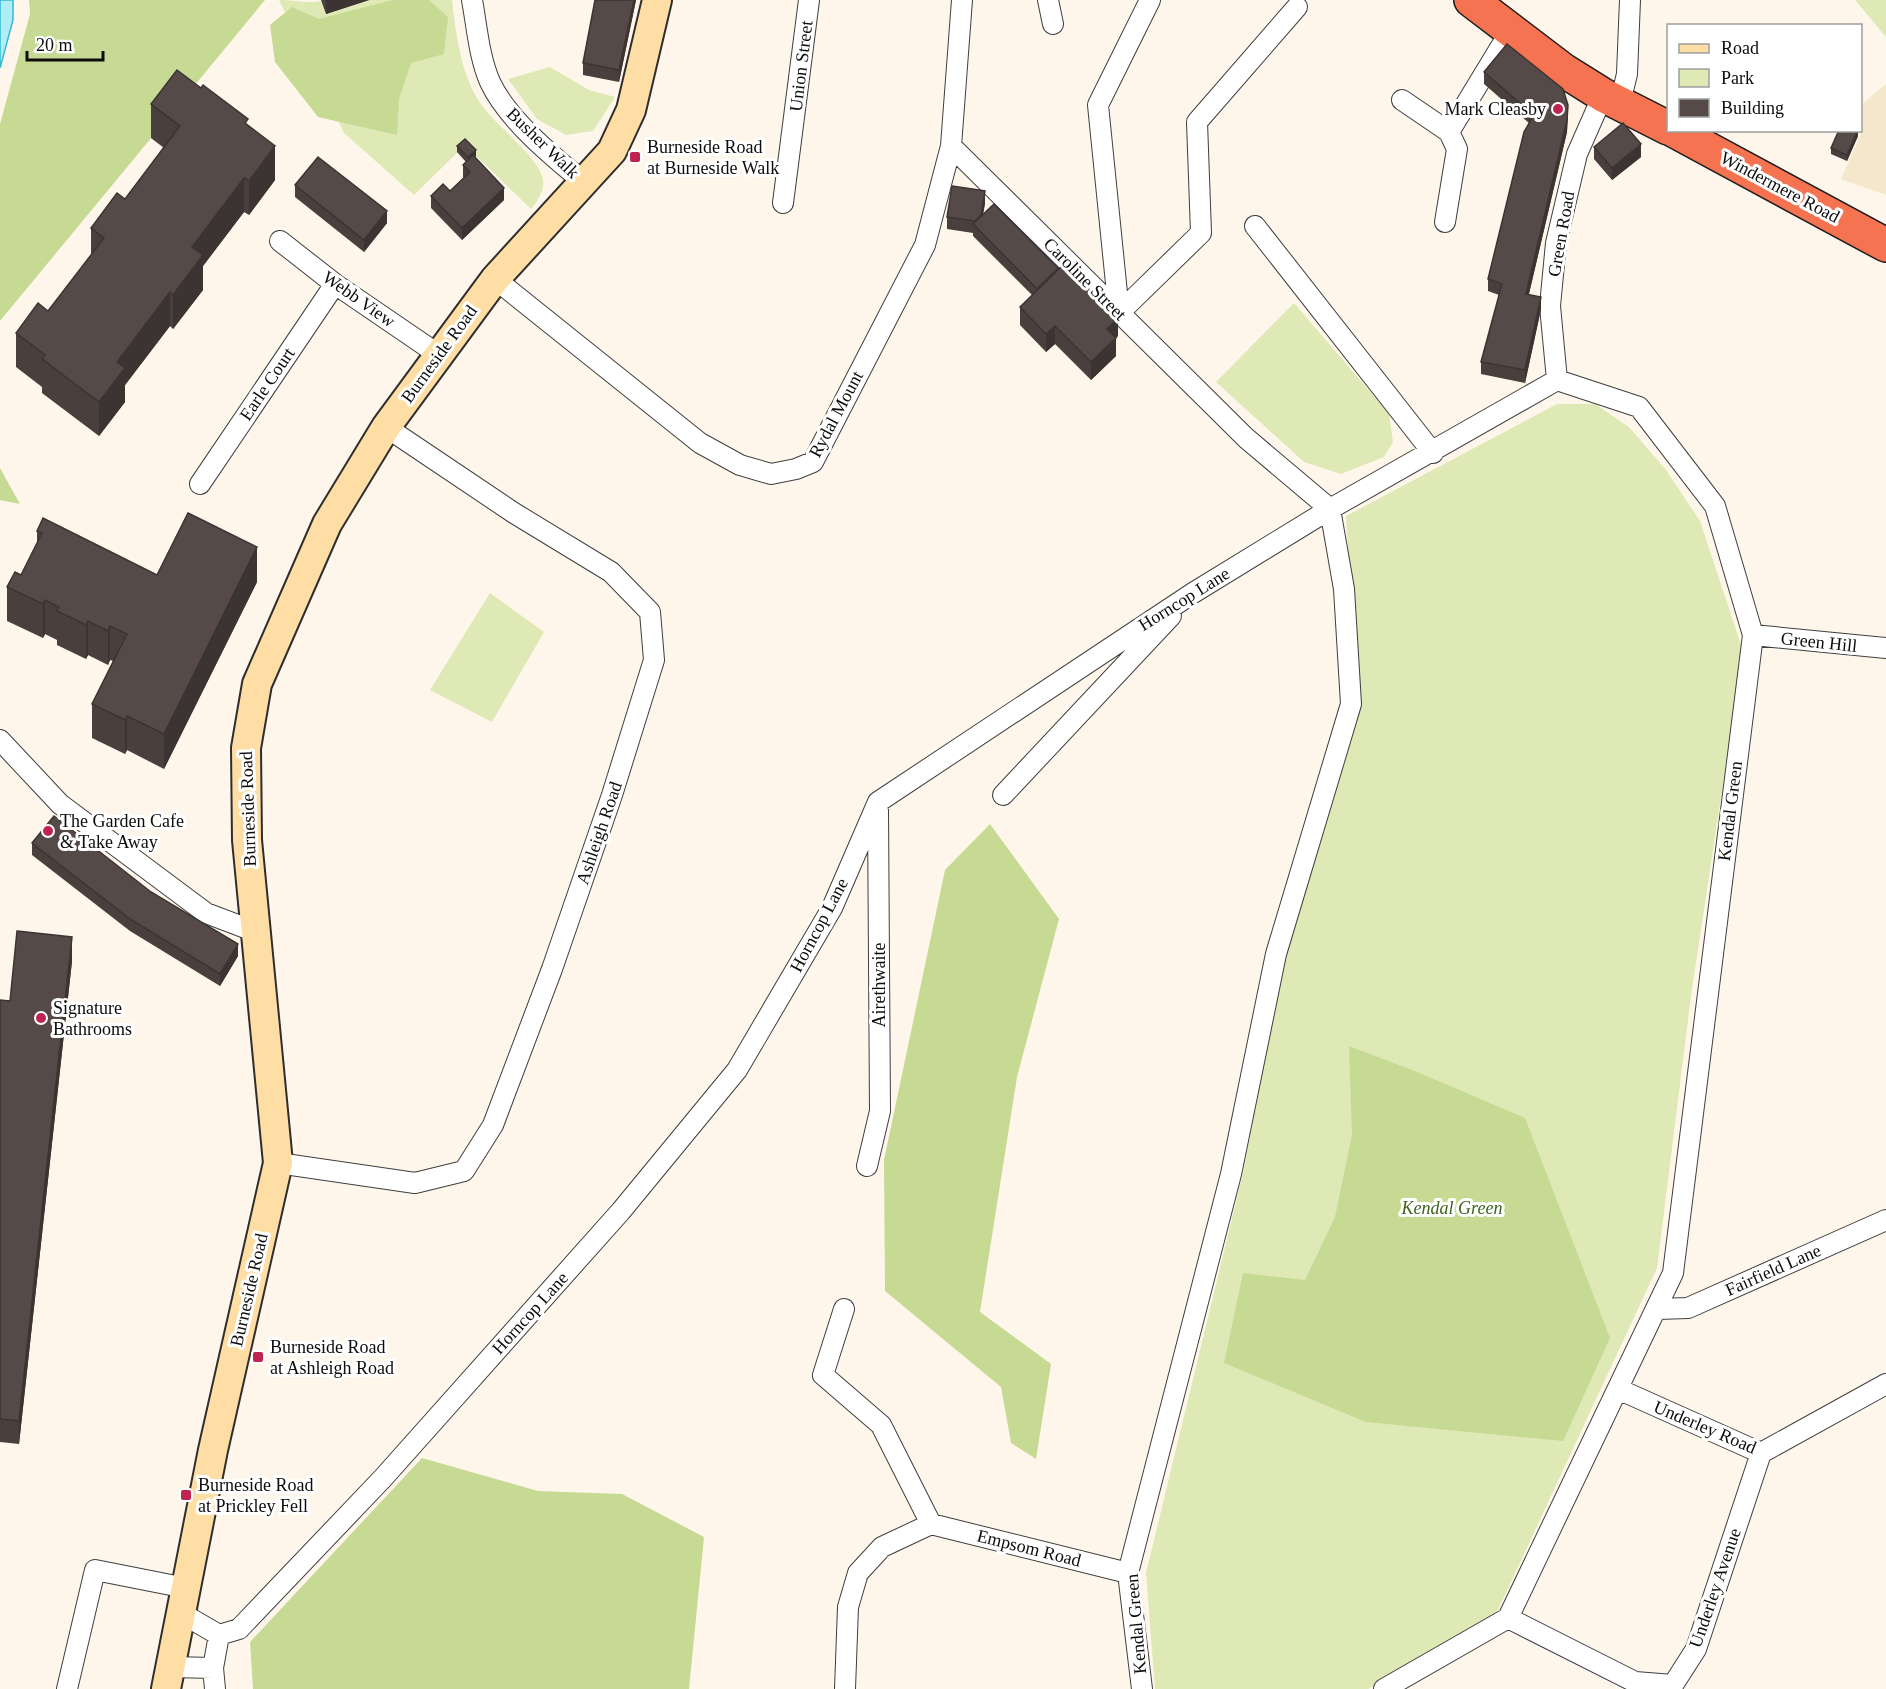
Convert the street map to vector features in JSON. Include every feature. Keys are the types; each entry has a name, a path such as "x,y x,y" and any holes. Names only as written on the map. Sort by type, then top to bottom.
{"highway":[{"path":"1492,11 1563,70 1611,99 1667,127"},
{"name":"Windermere Road","path":"1677,132 1886,245"}],"street":[{"name":"Busher Walk","path":"472,0 484,62 502,103 585,183"},
{"name":"Burneside Road","path":"168,1678 213,1450 278,1163 247,840 246,748 257,684 327,524 386,427 495,279 612,152 631,110 642,75 657,0"},
{"name":"Union Street","path":"783,203 809,0"},
{"path":"951,146 962,0"},
{"path":"1048,0 1053,24"},
{"path":"1119,313 1098,105 1150,0"},
{"name":"Green Road","path":"1557,380 1550,306 1556,243 1577,154 1627,74 1630,0"},
{"path":"1119,313 1201,233 1197,122 1297,7"},
{"path":"1449,132 1492,11"},
{"path":"1402,100 1449,132 1456,149 1445,222"},
{"name":"Rydal Mount","path":"495,279 700,443 740,465 771,474 796,469 813,462 925,245 951,146"},
{"name":"Caroline Street","path":"951,146 1246,438 1330,509"},
{"path":"1255,226 1433,453"},
{"name":"Webb View","path":"280,242 335,284 438,354"},
{"name":"Earle Court","path":"200,484 335,284"},
{"name":"Horncop Lane","path":"219,1635 239,1629 383,1478 621,1211 737,1070 832,908 878,802 1192,593 1330,509 1433,453 1557,380"},
{"name":"Kendal Green","path":"1508,1618 1673,1274 1753,635 1715,506 1639,407 1557,380"},
{"name":"Ashleigh Road","path":"278,1163 415,1183 464,1171 493,1125 552,969 612,795 654,660 650,612 611,572 514,513 386,427"},
{"name":"Kendal Green","path":"1142,1689 1128,1573 1231,1174 1276,954 1351,704 1344,589 1330,509"},
{"path":"1003,795 1192,593"},
{"name":"Green Hill","path":"1753,635 1886,648"},
{"path":"0,740 60,804 206,914 256,932"},
{"name":"Airethwaite","path":"867,1166 880,1111 878,802"},
{"name":"Fairfield Lane","path":"1657,1309 1688,1308 1886,1220"},
{"path":"844,1309 823,1375 881,1425 931,1524 882,1547 858,1573 848,1607 845,1689"},
{"name":"Underley Road","path":"1618,1389 1761,1453 1886,1384"},
{"name":"Underley Avenue","path":"1508,1618 1635,1682 1673,1685 1696,1649 1761,1453"},
{"name":"Empsom Road","path":"931,1524 1128,1573"},
{"path":"67,1689 95,1570 184,1601 219,1635 213,1668 214,1689"},
{"path":"1384,1689 1508,1618"},
{"path":"168,1678 213,1668"}],"shaded area":[{"path":"1886,84 1886,195 1841,179 1861,134 1855,132 1862,132 1862,104"}],"green space":[{"path":"29,0 265,0 0,321 0,124 30,14"},
{"path":"279,0 322,1 326,14 369,0 452,0 460,50 471,87 483,108 525,151 540,171 543,188 531,209 465,145 414,195 344,133"},
{"path":"393,0 429,0 448,17 444,54 411,63 399,99 397,135 318,117 275,62 270,25 292,7 319,19"},
{"path":"1855,0 1886,0 1886,37"},
{"path":"550,67 589,90 615,97 593,131 566,135 537,119 508,79"},
{"path":"1294,303 1389,414 1393,442 1384,457 1341,474 1304,462 1216,382"},
{"name":"Kendal Green","path":"1557,404 1595,404 1629,427 1666,470 1700,521 1743,651 1691,996 1657,1268 1498,1610 1475,1631 1368,1689 1155,1689 1146,1573 1243,1173 1278,985 1357,703 1346,516"},
{"path":"0,468 20,504 0,500"},
{"path":"490,593 544,632 492,722 430,690"},
{"path":"990,824 1059,919 1017,1077 980,1312 1051,1364 1036,1459 1011,1443 1001,1387 885,1291 884,1160 945,870"},
{"path":"1349,1046 1415,1071 1525,1118 1610,1338 1563,1441 1366,1422 1224,1363 1243,1273 1305,1280 1335,1217 1352,1135"},
{"path":"422,1458 538,1491 622,1494 704,1537 689,1689 253,1689 250,1642"}],"water":[{"path":"0,0 13,0 13,20 0,68"}],"building":[{"path":"595,0 634,0 619,70 583,63"},
{"path":"1507,44 1563,89 1568,105 1567,120 1526,294 1541,297 1525,370 1481,362 1502,284 1488,279 1524,132 1532,118 1529,111 1484,72"},
{"path":"177,70 201,88 203,85 248,119 245,123 275,146 249,181 244,178 192,247 203,255 173,295 170,292 117,362 125,368 99,402 42,359 45,355 16,333 38,303 48,311 104,238 91,228 117,193 125,199 180,126 151,104"},
{"path":"1623,123 1641,144 1612,168 1594,147"},
{"path":"1838,132 1857,132 1847,155 1831,148"},
{"path":"465,139 476,150 468,157 457,146"},
{"path":"473,155 504,188 462,228 431,196 443,184 450,191 470,172 463,165"},
{"path":"318,157 387,211 364,240 295,185"},
{"path":"952,186 985,191 981,215 975,221 947,217"},
{"path":"994,204 1058,268 1037,289 973,224"},
{"path":"1064,264 1118,318 1107,329 1116,338 1091,362 1055,326 1046,334 1020,307"},
{"path":"188,513 257,547 164,734 127,716 125,720 92,704 127,634 110,626 108,631 88,621 86,625 57,611 59,607 45,600 43,604 7,587 15,572 21,575 42,533 37,531 43,518 157,575"},
{"path":"54,816 151,892 238,944 220,974 130,919 32,843"},
{"path":"17,931 72,937 19,1421 0,1419 0,1000 10,1001"}],"place":[{"name":"Mark Cleasby","path":"1558,109"},
{"name":"Burneside Road at Burneside Walk","path":"635,157"},
{"name":"The Garden Cafe & Take Away","path":"48,831"},
{"name":"Signature Bathrooms","path":"41,1018"},
{"name":"Burneside Road at Ashleigh Road","path":"258,1357"},
{"name":"Burneside Road at Prickley Fell","path":"186,1495"}]}
